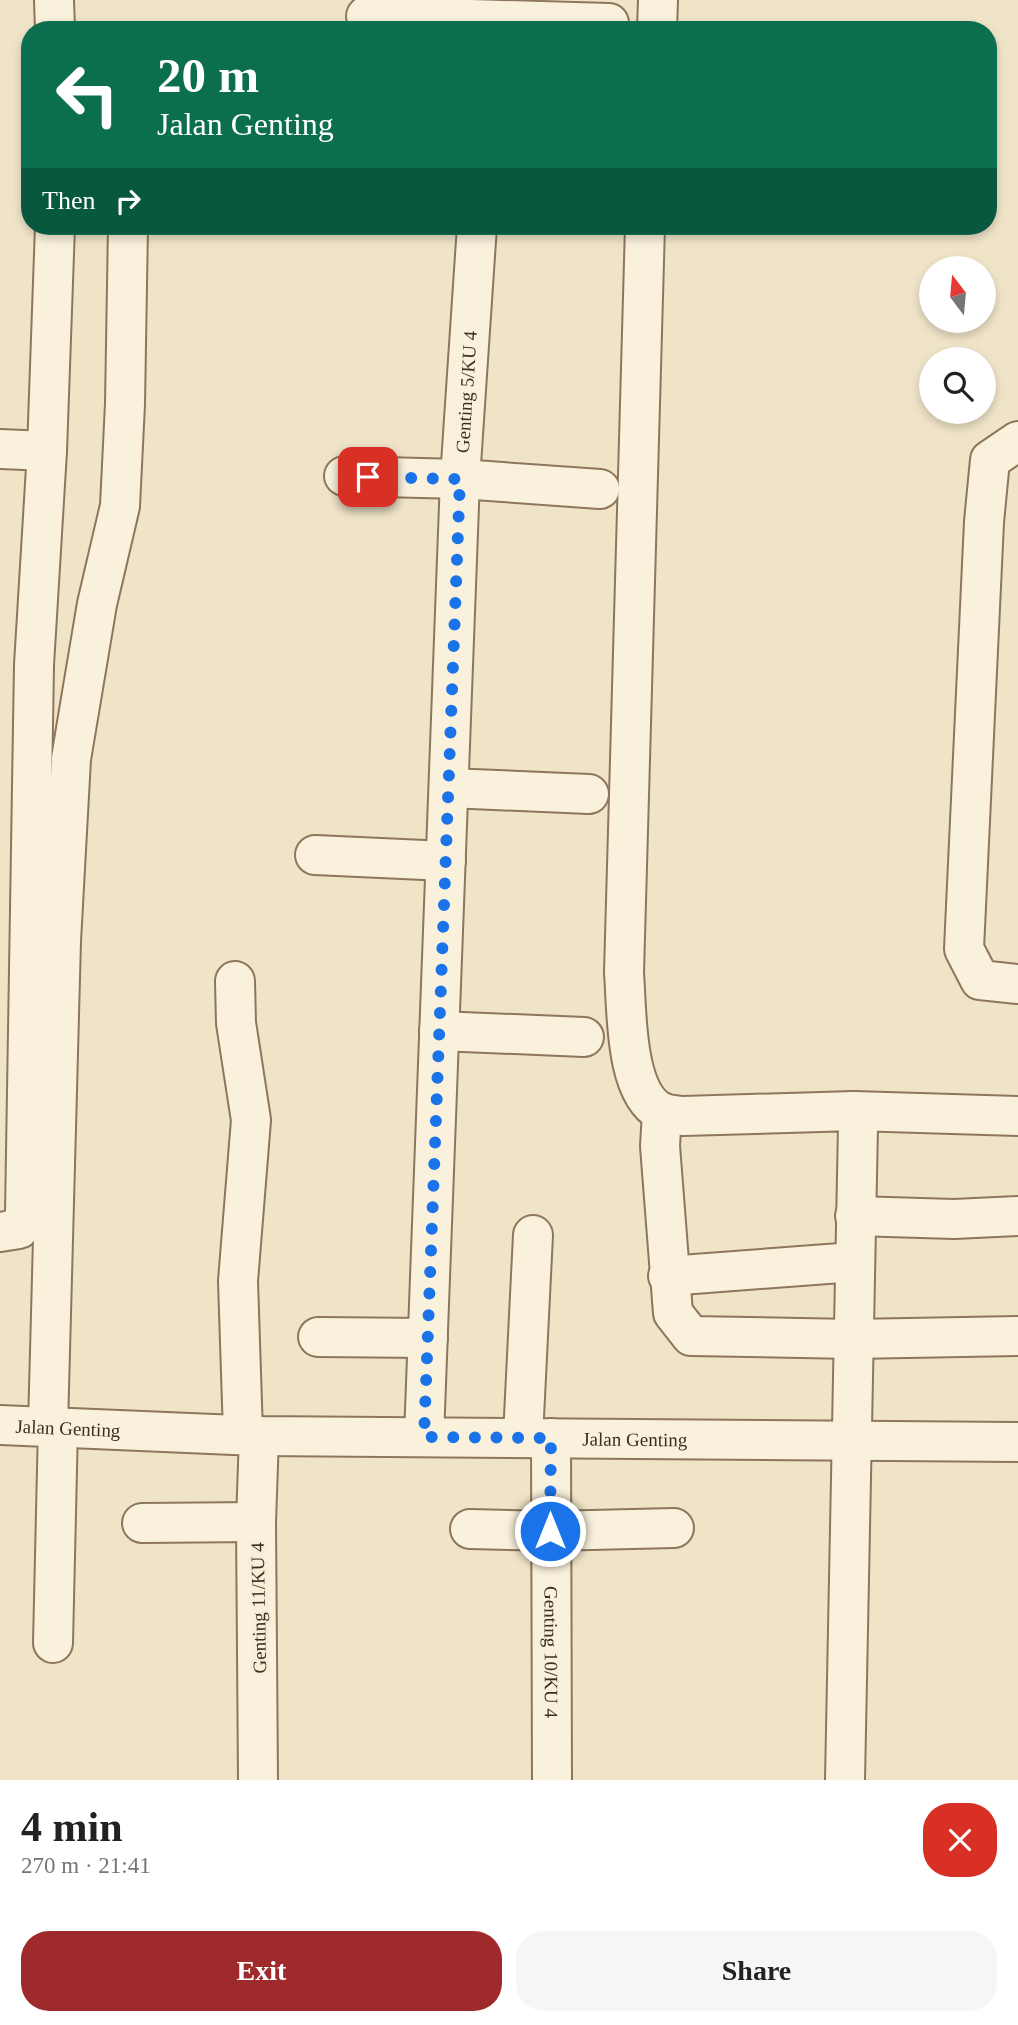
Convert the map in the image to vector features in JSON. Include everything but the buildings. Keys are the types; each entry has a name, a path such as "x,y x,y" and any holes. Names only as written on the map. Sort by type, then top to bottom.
{"street":[{"path":"54,0 55,21"},
{"path":"657,21 658,0"},
{"path":"366,16 490,16 575,21"},
{"path":"0,1232 19,1228 25,1214 15,881 34,665 47,451 55,235"},
{"path":"53,1643 53,1426 61,941 71,759 97,604 120,506 128,235"},
{"name":"Genting 5/KU 4","path":"424,1437 460,479 476,235"},
{"path":"645,235 624,973 632,1070 648,1102 662,1112 683,1116 854,1111 1018,1116"},
{"path":"1018,441 990,460 984,522 964,949 980,980 1018,984"},
{"path":"0,449 47,451"},
{"path":"345,476 460,479 600,489"},
{"path":"449,788 589,794"},
{"path":"315,855 446,862"},
{"name":"Genting 11/KU 4","path":"235,981 236,1023 251,1120 238,1281 256,1522 258,1780"},
{"path":"439,1031 584,1037"},
{"path":"845,1780 858,1126 854,1111"},
{"path":"662,1112 660,1146 668,1276 673,1313 691,1336 852,1339 1018,1336"},
{"path":"855,1216 954,1219 1018,1216"},
{"name":"Genting 10/KU 4","path":"533,1236 537,1438 550,1531 552,1780"},
{"path":"668,1276 854,1262"},
{"path":"318,1336 428,1338"},
{"name":"Jalan Genting","path":"0,1425 251,1435 1018,1442"},
{"path":"142,1522 256,1522"},
{"path":"470,1529 550,1531 674,1528"}],"route":[{"path":"368,477 460,479 424,1437 551,1438 550,1531"}]}
